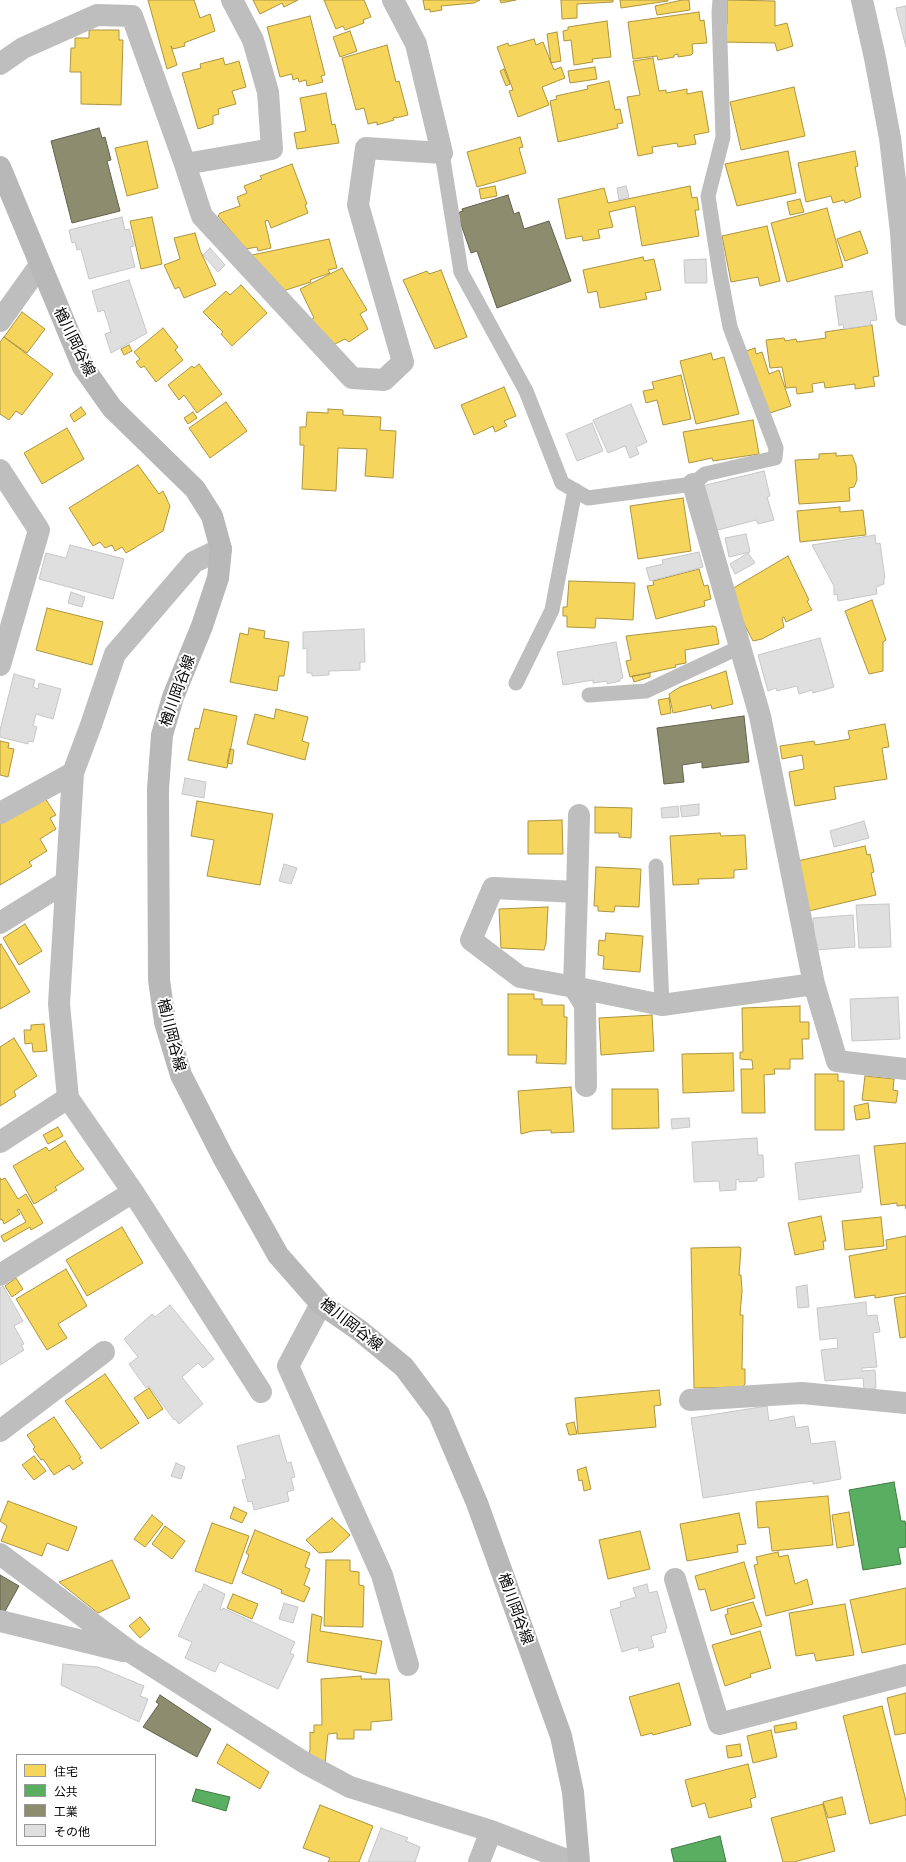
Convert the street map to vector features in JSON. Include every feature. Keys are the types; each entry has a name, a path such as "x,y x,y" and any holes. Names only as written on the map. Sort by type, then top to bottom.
{"main road":[{"name":"楢川岡谷線","path":"0,167 83,367 112,408 195,489 212,516 221,549 218,578 202,626 173,697 162,735 158,790 159,980 165,1022 180,1075 222,1157 278,1254 321,1304 359,1330 404,1367 438,1414 477,1503 561,1736 573,1792 579,1862"}],"street":[{"path":"185,164 272,149 268,92 254,40 232,0"},
{"path":"0,64 23,48 97,15 132,16 202,216 352,378 384,380 403,362 358,205 366,148 442,153 416,44 393,0"},
{"path":"862,0 875,58 890,138 900,232 906,315"},
{"path":"0,321 40,264"},
{"path":"0,470 39,530 0,665"},
{"path":"693,484 760,716 814,984 837,1061 906,1070"},
{"path":"221,549 194,562 115,654 91,725 72,773 59,1004 68,1098 133,1192 261,1392"},
{"path":"0,813 72,773"},
{"path":"579,815 574,988 585,1005 586,1086"},
{"path":"0,923 66,882"},
{"path":"577,892 493,888 471,940 520,977 662,1005 814,984"},
{"path":"0,1142 68,1098"},
{"path":"0,1275 133,1192"},
{"path":"321,1304 288,1366 382,1575 408,1665"},
{"path":"0,1431 104,1352"},
{"path":"690,1400 802,1393 906,1403"},
{"path":"0,1554 132,1653 305,1763 350,1787 491,1831 572,1862"},
{"path":"675,1579 719,1724 906,1675"},
{"path":"0,1621 132,1653"},
{"path":"479,1862 491,1831"}],"lane":[{"path":"442,153 461,272 526,391 562,483 588,498 693,484 705,474 775,458 776,448 730,327 708,196 723,137 719,12 720,0"},
{"path":"516,683 552,610 574,490"},
{"path":"589,695 646,692 740,647"},
{"path":"656,866 662,1005"}],"building: 住宅":[{"path":"148,0 194,0 200,18 210,14 215,31 184,43 185,46 173,49 171,46 177,65 167,69"},
{"path":"253,0 298,0 284,7 282,3 260,14"},
{"path":"324,0 364,0 371,17 363,20 364,23 345,30 343,26 336,29"},
{"path":"423,0 480,0 474,3 441,6 442,10 430,12 430,9 425,10"},
{"path":"500,0 516,0 501,3"},
{"path":"561,0 613,0 613,2 577,4 577,18 562,19"},
{"path":"620,0 668,0 668,1 621,8"},
{"path":"682,0 689,0 690,10 657,15 655,6"},
{"path":"727,0 775,1 775,26 787,23 793,46 777,51 775,43 722,42 722,24 727,24"},
{"path":"699,12 700,21 704,20 707,43 692,44 693,53 691,55 678,57 678,54 674,55 674,57 658,60 657,56 633,59 628,22"},
{"path":"310,16 325,75 321,76 323,82 307,86 306,80 299,82 298,78 293,80 292,74 280,77 267,27"},
{"path":"607,21 611,57 592,59 593,62 574,65 571,40 564,41 563,31 568,30 568,27"},
{"path":"89,30 119,30 119,40 123,40 121,105 81,104 81,72 70,72 71,48 75,48 75,38 89,38"},
{"path":"350,31 357,51 340,57 333,37"},
{"path":"557,32 561,61 551,63 547,34"},
{"path":"534,39 536,45 543,42 554,70 561,67 565,78 542,87 549,105 518,117 509,91 513,90 497,47 508,43 509,46"},
{"path":"387,45 396,82 399,81 408,115 396,117 393,118 394,120 377,125 377,122 368,124 364,108 356,110 342,58"},
{"path":"223,58 225,65 239,61 246,87 232,91 236,104 218,109 219,114 213,116 213,124 198,129 182,73 201,68 200,64"},
{"path":"653,58 659,91 666,90 666,93 687,89 687,94 702,91 709,132 694,135 696,144 678,147 677,143 652,147 653,153 638,156 627,97 640,95 633,61"},
{"path":"595,67 597,79 570,83 568,71"},
{"path":"504,69 510,84 506,86 500,71"},
{"path":"609,81 615,110 620,109 623,123 617,124 618,128 558,142 550,101 557,99 556,96 588,89 587,86"},
{"path":"794,87 805,136 741,150 730,102"},
{"path":"326,93 332,125 335,124 339,143 297,149 294,133 306,131 300,98"},
{"path":"520,137 523,147 519,148 526,173 477,187 467,152"},
{"path":"147,141 158,188 127,196 115,148"},
{"path":"788,151 796,193 737,206 725,164"},
{"path":"855,151 858,166 855,167 861,197 845,203 844,200 833,203 831,196 806,202 798,163"},
{"path":"292,164 307,204 305,205 308,213 271,228 268,220 265,221 271,248 258,251 257,247 246,249 218,216 220,213 240,206 237,197 247,193 244,186 262,179 260,176"},
{"path":"495,186 497,196 481,199 479,189"},
{"path":"690,186 692,198 697,197 699,210 695,210 699,236 642,246 635,206 609,212 613,227 598,230 600,238 583,241 582,236 566,239 558,199 604,188 608,203"},
{"path":"800,199 804,212 790,215 787,202"},
{"path":"827,208 843,267 787,282 771,223"},
{"path":"152,217 162,264 141,269 130,221"},
{"path":"767,226 780,281 760,286 758,277 731,282 722,236"},
{"path":"860,231 868,253 845,261 837,239"},
{"path":"195,233 200,250 216,285 184,298 179,287 175,289 164,265 180,259 174,238"},
{"path":"329,239 337,268 328,270 330,273 310,280 311,282 283,291 252,255"},
{"path":"643,257 644,261 654,259 661,290 645,293 647,299 600,308 597,291 588,293 583,270"},
{"path":"342,268 367,310 360,314 368,329 349,342 345,339 331,346 309,321 314,318 300,289"},
{"path":"441,270 467,337 435,349 403,280 427,271 429,274"},
{"path":"241,285 267,313 232,346 221,334 223,332 203,312 226,291 230,295"},
{"path":"22,312 45,329 27,353 4,337"},
{"path":"872,325 879,376 873,377 875,386 855,389 855,384 825,388 824,382 812,384 813,392 797,394 796,387 786,388 782,367 770,368 766,340 784,338 785,341 796,339 797,342 826,338 825,332"},
{"path":"163,328 178,347 175,350 183,360 156,382 144,366 141,368 136,362 140,359 134,352"},
{"path":"4,337 53,374 22,415 16,411 9,420 0,414 0,342"},
{"path":"129,345 132,351 124,355 121,349"},
{"path":"755,348 756,354 762,352 769,374 779,370 791,406 767,414 746,351"},
{"path":"711,353 713,360 724,357 739,414 696,424 680,361"},
{"path":"199,364 222,394 197,413 184,395 179,400 168,385 192,366 194,368"},
{"path":"681,375 691,419 663,425 657,400 646,403 643,391 654,389 652,382"},
{"path":"504,387 516,416 504,421 507,426 495,432 493,426 474,435 461,405"},
{"path":"226,402 247,431 210,458 189,428"},
{"path":"81,407 86,414 74,422 70,415"},
{"path":"328,409 343,410 343,415 381,417 380,430 396,431 393,478 365,476 367,449 338,448 336,491 302,489 304,445 300,445 300,427 306,427 307,412 328,413"},
{"path":"193,412 197,418 188,424 184,418"},
{"path":"753,420 759,454 713,461 712,458 689,463 683,432"},
{"path":"67,428 84,459 42,484 24,453"},
{"path":"836,453 836,456 852,455 856,465 857,480 854,487 849,488 850,501 799,504 795,460 819,459 819,454"},
{"path":"138,465 159,494 163,491 170,506 163,531 126,553 122,547 115,551 112,545 105,548 100,542 93,546 69,508"},
{"path":"683,498 691,551 638,559 630,506"},
{"path":"840,507 840,512 863,510 866,535 800,542 797,511"},
{"path":"788,556 809,600 807,601 812,610 786,622 784,617 782,618 784,627 762,639 753,641 743,622 730,590"},
{"path":"699,569 704,586 708,585 711,599 704,601 705,606 656,619 647,586 654,585 653,581"},
{"path":"569,581 635,583 633,620 596,618 595,628 567,627 567,616 563,616 563,607 567,607"},
{"path":"872,600 886,640 883,642 883,671 869,674 845,611"},
{"path":"47,608 103,622 92,665 36,650"},
{"path":"713,626 716,627 719,644 685,650 686,663 675,665 676,667 630,677 626,661 631,660 626,636"},
{"path":"249,628 265,631 264,638 289,642 284,676 279,676 277,691 230,682 240,633 248,635"},
{"path":"726,671 733,704 712,709 711,705 673,713 669,694 680,687"},
{"path":"650,673 650,677 634,682 632,676"},
{"path":"669,698 671,713 661,715 658,700"},
{"path":"204,709 237,716 227,768 188,760 195,728 199,729"},
{"path":"276,709 308,717 302,741 309,743 305,760 247,744 255,714 274,719"},
{"path":"885,724 889,747 882,748 887,779 834,787 836,799 795,806 789,772 804,769 802,755 782,759 780,746 814,741 815,745 850,739 848,731"},
{"path":"0,741 9,743 8,748 14,749 8,777 0,775"},
{"path":"230,749 234,750 232,764 227,763"},
{"path":"43,795 56,815 50,818 56,829 40,839 47,851 29,862 32,866 0,885 0,817"},
{"path":"197,801 273,814 260,885 207,876 214,840 191,836"},
{"path":"595,807 632,808 631,838 619,837 619,833 595,833"},
{"path":"562,820 563,854 528,854 528,821"},
{"path":"720,833 721,836 745,835 747,869 734,870 734,878 698,879 699,884 673,885 670,836"},
{"path":"865,846 867,855 870,854 874,872 871,873 876,895 809,911 793,862"},
{"path":"596,867 641,869 639,907 615,906 614,912 598,911 598,906 594,906"},
{"path":"548,907 546,943 544,950 501,948 499,909"},
{"path":"25,924 42,951 19,965 3,938"},
{"path":"606,933 643,936 640,972 603,969 604,956 598,955 599,940 605,941"},
{"path":"1,944 30,992 0,1009 0,945"},
{"path":"508,994 534,994 534,999 542,999 542,1005 564,1005 564,1017 567,1017 566,1064 536,1063 537,1055 508,1055"},
{"path":"800,1006 800,1022 809,1022 809,1039 802,1039 803,1059 790,1059 790,1069 774,1069 775,1074 764,1075 765,1113 742,1113 741,1069 753,1069 752,1060 740,1059 740,1052 743,1052 742,1008"},
{"path":"652,1015 654,1051 601,1055 599,1018"},
{"path":"44,1024 47,1051 33,1052 32,1043 25,1044 24,1030 31,1030 31,1025"},
{"path":"14,1038 37,1076 14,1091 16,1096 0,1106 0,1047"},
{"path":"733,1053 734,1091 683,1093 682,1054"},
{"path":"815,1074 838,1074 838,1081 844,1081 844,1130 815,1130"},
{"path":"865,1076 894,1079 893,1090 898,1091 896,1103 862,1100"},
{"path":"571,1087 574,1132 551,1133 551,1130 532,1131 521,1134 518,1091"},
{"path":"612,1089 658,1089 659,1128 612,1129"},
{"path":"868,1103 870,1118 856,1120 854,1106"},
{"path":"58,1127 63,1136 48,1144 43,1135"},
{"path":"65,1141 84,1169 55,1187 57,1190 34,1204 13,1166 46,1147 49,1151"},
{"path":"906,1143 906,1209 905,1205 897,1206 897,1203 881,1205 874,1146"},
{"path":"0,1178 1,1180 5,1178 18,1199 26,1194 43,1223 31,1230 30,1227 4,1242 1,1236 26,1222 19,1209 17,1210 20,1214 4,1224 2,1219 0,1220"},
{"path":"821,1216 826,1241 823,1241 824,1249 795,1255 788,1223"},
{"path":"881,1217 884,1246 845,1250 842,1221"},
{"path":"122,1227 143,1263 87,1296 66,1260"},
{"path":"906,1236 906,1293 875,1298 875,1295 855,1298 849,1256 887,1249 886,1240"},
{"path":"691,1248 741,1248 739,1275 741,1275 742,1291 740,1315 743,1315 742,1369 745,1369 745,1384 743,1387 694,1388"},
{"path":"66,1269 87,1306 58,1324 67,1338 47,1350 16,1299"},
{"path":"16,1278 23,1289 12,1297 5,1286"},
{"path":"906,1296 906,1337 900,1338 894,1298"},
{"path":"105,1374 139,1423 101,1449 65,1401"},
{"path":"149,1388 163,1409 148,1419 134,1398"},
{"path":"659,1390 661,1405 654,1406 656,1427 578,1434 575,1398"},
{"path":"54,1417 81,1457 79,1458 83,1463 73,1470 69,1465 54,1475 43,1459 41,1460 33,1449 35,1447 27,1435"},
{"path":"574,1422 577,1434 569,1435 566,1424"},
{"path":"34,1456 46,1471 34,1480 22,1465"},
{"path":"586,1467 591,1489 584,1491 582,1480 579,1481 577,1470"},
{"path":"828,1496 833,1545 772,1551 769,1527 758,1528 756,1502"},
{"path":"8,1501 77,1527 68,1551 47,1543 42,1556 1,1541 7,1526 0,1521"},
{"path":"234,1507 247,1513 242,1523 230,1518"},
{"path":"849,1512 854,1545 837,1548 832,1515"},
{"path":"739,1513 746,1544 737,1545 738,1552 687,1561 680,1524"},
{"path":"152,1515 163,1524 145,1547 134,1539"},
{"path":"332,1518 350,1535 332,1552 319,1553 306,1540"},
{"path":"212,1523 249,1536 232,1584 195,1571"},
{"path":"165,1526 185,1541 172,1559 152,1544"},
{"path":"255,1530 310,1553 305,1567 310,1569 304,1585 310,1588 304,1602 281,1593 282,1590 242,1573 249,1555 246,1553"},
{"path":"640,1531 650,1569 608,1579 599,1540"},
{"path":"778,1552 779,1557 788,1555 795,1584 807,1579 813,1604 766,1616 754,1565 758,1564 756,1557"},
{"path":"112,1560 130,1598 98,1613 59,1582"},
{"path":"326,1560 350,1560 350,1571 359,1572 359,1585 364,1586 363,1627 324,1626"},
{"path":"744,1562 755,1598 711,1611 705,1589 699,1590 695,1576"},
{"path":"906,1588 906,1644 862,1653 850,1600"},
{"path":"233,1594 258,1604 252,1619 227,1608"},
{"path":"753,1602 762,1626 731,1635 725,1615 728,1614 727,1609"},
{"path":"845,1604 854,1655 816,1661 814,1653 796,1656 789,1613"},
{"path":"312,1614 322,1617 320,1631 382,1641 376,1674 307,1662"},
{"path":"140,1617 150,1629 140,1638 129,1626"},
{"path":"760,1631 771,1668 750,1674 751,1677 725,1686 712,1645"},
{"path":"361,1676 361,1679 389,1679 392,1720 371,1722 371,1730 354,1730 354,1739 337,1739 337,1733 328,1734 325,1763 308,1756 310,1750 310,1732 314,1733 314,1725 322,1725 321,1679"},
{"path":"679,1683 691,1725 653,1735 652,1733 641,1736 629,1697"},
{"path":"906,1693 906,1733 895,1735 887,1698"},
{"path":"882,1706 906,1801 906,1815 870,1824 843,1716"},
{"path":"796,1722 797,1729 775,1733 774,1726"},
{"path":"771,1730 777,1757 753,1763 747,1736"},
{"path":"227,1744 269,1772 260,1789 217,1763"},
{"path":"740,1744 742,1756 728,1758 726,1746"},
{"path":"748,1764 756,1797 750,1799 752,1807 709,1818 705,1803 692,1807 685,1780"},
{"path":"842,1797 846,1814 828,1818 823,1802"},
{"path":"823,1804 835,1851 794,1862 783,1862 771,1818"},
{"path":"320,1805 373,1826 359,1862 328,1862 330,1858 303,1848"}],"building: 公共":[{"path":"894,1482 901,1521 905,1521 906,1526 906,1547 898,1548 901,1564 863,1570 849,1490"},
{"path":"196,1789 230,1797 226,1811 192,1801"},
{"path":"720,1836 726,1862 674,1862 671,1849"}],"building: 工業":[{"path":"99,128 102,138 105,137 111,160 107,161 120,211 72,223 51,141"},
{"path":"508,195 514,214 519,212 524,229 549,221 571,281 497,308 477,251 471,253 457,213 463,211 462,209"},
{"path":"744,716 749,762 702,768 702,762 682,765 684,782 664,784 657,728"},
{"path":"0,1575 19,1586 4,1613 0,1611"},
{"path":"160,1695 211,1729 197,1757 143,1727 159,1704 156,1702"}],"building: その他":[{"path":"906,6 906,47 896,8"},
{"path":"626,186 629,197 619,200 617,188"},
{"path":"122,217 125,230 129,229 134,246 130,247 135,267 89,279 81,249 77,250 75,242 72,243 69,230"},
{"path":"210,248 225,265 218,272 203,255"},
{"path":"706,259 707,283 685,283 684,260"},
{"path":"129,280 147,333 111,353 105,334 111,332 104,310 98,312 92,291"},
{"path":"872,291 877,320 870,321 871,325 844,329 843,324 839,326 835,296"},
{"path":"631,404 647,442 636,447 639,454 630,458 625,446 608,453 593,420"},
{"path":"592,423 603,451 577,461 566,434"},
{"path":"764,471 770,496 767,497 774,520 758,524 756,520 714,531 702,486"},
{"path":"746,534 750,552 729,557 725,538"},
{"path":"875,535 876,544 880,543 885,578 884,584 876,587 877,594 838,601 837,594 834,595 834,586 812,545"},
{"path":"70,545 124,559 113,599 39,579 46,553 66,558"},
{"path":"699,552 703,567 650,581 646,568 663,564 662,560"},
{"path":"748,553 755,563 735,574 730,564"},
{"path":"71,592 85,597 82,607 68,603"},
{"path":"364,629 365,662 360,662 360,670 329,671 329,675 312,676 312,673 307,673 307,648 303,649 303,632"},
{"path":"820,638 834,687 813,693 812,690 799,694 797,686 777,691 776,688 768,691 758,655"},
{"path":"616,642 623,678 620,679 620,681 607,684 607,681 593,683 593,680 563,685 557,652"},
{"path":"14,674 35,680 33,687 38,689 39,683 61,689 53,719 36,714 33,726 37,727 33,742 28,741 28,744 0,737 0,730"},
{"path":"185,778 206,782 204,798 182,794"},
{"path":"699,804 699,815 682,817 680,806"},
{"path":"678,806 679,817 662,818 661,808"},
{"path":"864,821 869,838 834,847 830,831"},
{"path":"284,864 297,868 291,884 279,881"},
{"path":"889,904 891,947 859,948 856,905"},
{"path":"853,915 855,947 815,950 813,918"},
{"path":"898,997 900,1039 852,1041 850,999"},
{"path":"689,1118 690,1127 672,1129 671,1119"},
{"path":"757,1138 758,1155 763,1155 764,1177 757,1178 757,1181 739,1182 739,1179 736,1180 736,1190 720,1191 719,1181 694,1182 692,1142"},
{"path":"859,1155 863,1188 861,1188 861,1192 799,1200 795,1163"},
{"path":"807,1285 809,1307 798,1308 796,1287"},
{"path":"3,1286 23,1321 14,1326 24,1344 21,1345 24,1350 0,1365 0,1288"},
{"path":"866,1302 867,1316 877,1315 880,1332 873,1333 877,1367 862,1368 862,1371 875,1370 876,1388 864,1390 863,1378 825,1381 821,1350 838,1348 837,1338 820,1340 817,1308"},
{"path":"170,1305 214,1359 203,1368 198,1363 182,1377 203,1404 179,1424 175,1419 174,1420 149,1386 146,1388 129,1364 138,1357 124,1339 152,1314 155,1317"},
{"path":"767,1406 769,1421 794,1416 796,1428 808,1426 811,1444 835,1441 841,1479 813,1484 813,1481 703,1498 691,1418"},
{"path":"279,1435 287,1463 291,1462 295,1477 291,1478 294,1490 287,1492 289,1501 254,1510 252,1501 248,1502 242,1480 246,1479 237,1446"},
{"path":"176,1463 185,1467 181,1479 171,1476"},
{"path":"204,1584 225,1594 220,1609 222,1610 223,1608 295,1642 290,1653 294,1655 278,1689 220,1662 215,1672 185,1658 192,1642 178,1636 199,1591 201,1592"},
{"path":"647,1584 649,1593 657,1591 667,1628 665,1629 666,1632 651,1636 654,1647 639,1651 638,1647 622,1652 610,1610 621,1607 620,1602 636,1597 633,1588"},
{"path":"284,1603 298,1607 293,1623 279,1619"},
{"path":"63,1664 98,1667 144,1686 140,1696 148,1699 139,1722 61,1685"},
{"path":"381,1828 408,1838 406,1841 420,1847 415,1862 368,1862"}]}
